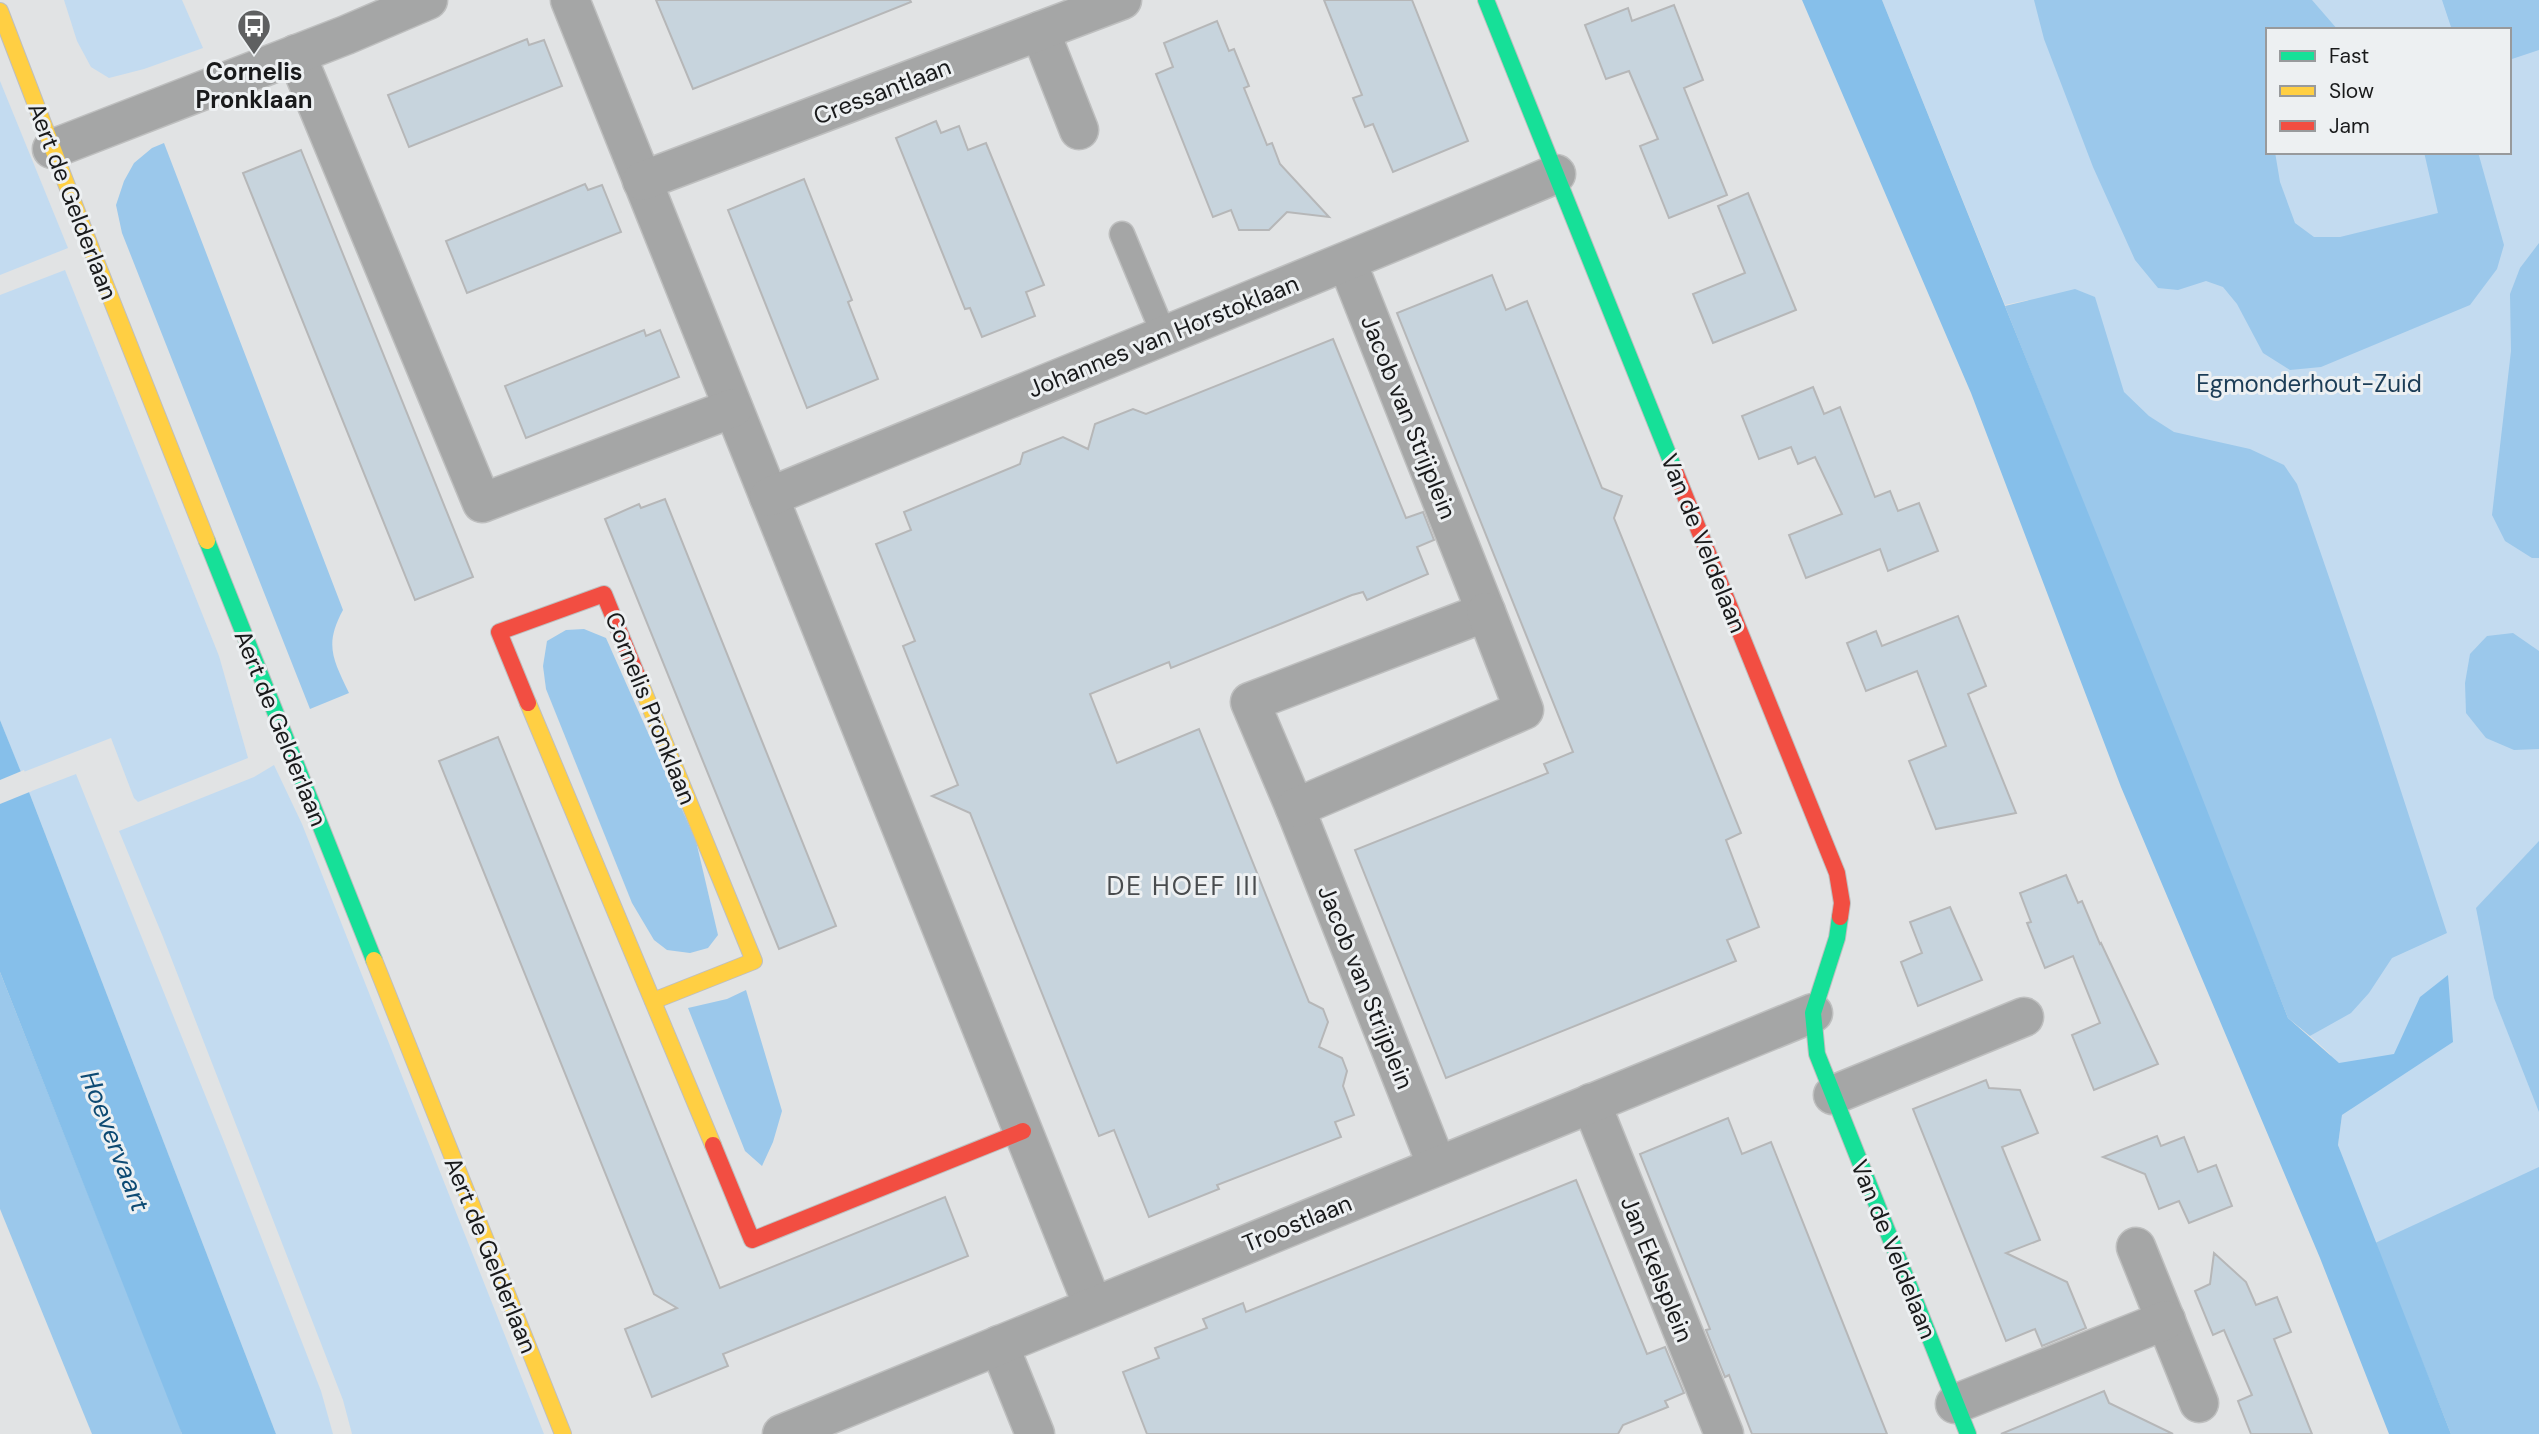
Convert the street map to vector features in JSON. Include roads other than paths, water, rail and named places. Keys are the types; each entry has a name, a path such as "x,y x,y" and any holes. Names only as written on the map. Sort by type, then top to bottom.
{"street":[{"name":"Aert de Gelderlaan","path":"0,0 2,16 51,149 563,1434"},
{"path":"51,149 428,0"},
{"path":"570,0 1093,1306"},
{"name":"Cressantlaan","path":"642,181 1122,0"},
{"name":"Van de Veldelaan","path":"1486,0 1837,873 1842,903 1837,938 1813,1013 1817,1054 1962,1419 2166,1320"},
{"path":"1040,31 1079,130"},
{"path":"296,54 482,503 733,408"},
{"name":"Johannes van Horstoklaan","path":"769,497 1556,174"},
{"name":"Jacob van Strijplein","path":"1295,808 1524,710 1347,262"},
{"name":"Cornelis Pronklaan","path":"653,1000 754,961 604,594 499,632 752,1240 1023,1130"},
{"name":"Jacob van Strijplein","path":"1437,1166 1295,808 1250,702 1486,612"},
{"name":"Troostlaan","path":"782,1434 1813,1013"},
{"path":"1833,1095 2024,1017"},
{"name":"Jan Ekelsplein","path":"1591,1103 1724,1434"},
{"path":"2136,1247 2199,1403"},
{"path":"999,1345 1035,1434"}],"lane":[{"path":"1122,234 1164,335"}],"water":[{"path":"1802,0 1882,0 2187,759 2288,1018 2339,1063 2394,1054 2420,997 2448,975 2453,1042 2342,1115 2338,1145 2451,1434 2389,1434 2320,1258 2121,787 1971,393"},
{"name":"Hoevervaart","path":"0,720 276,1434 182,1434 0,972"}],"place":[{"name":"Cornelis Pronklaan","path":"254,56"}],"district":[{"name":"DE HOEF III","path":"1183,886"}],"park label":[{"name":"Egmonderhout-Zuid","path":"2309,383"}]}
